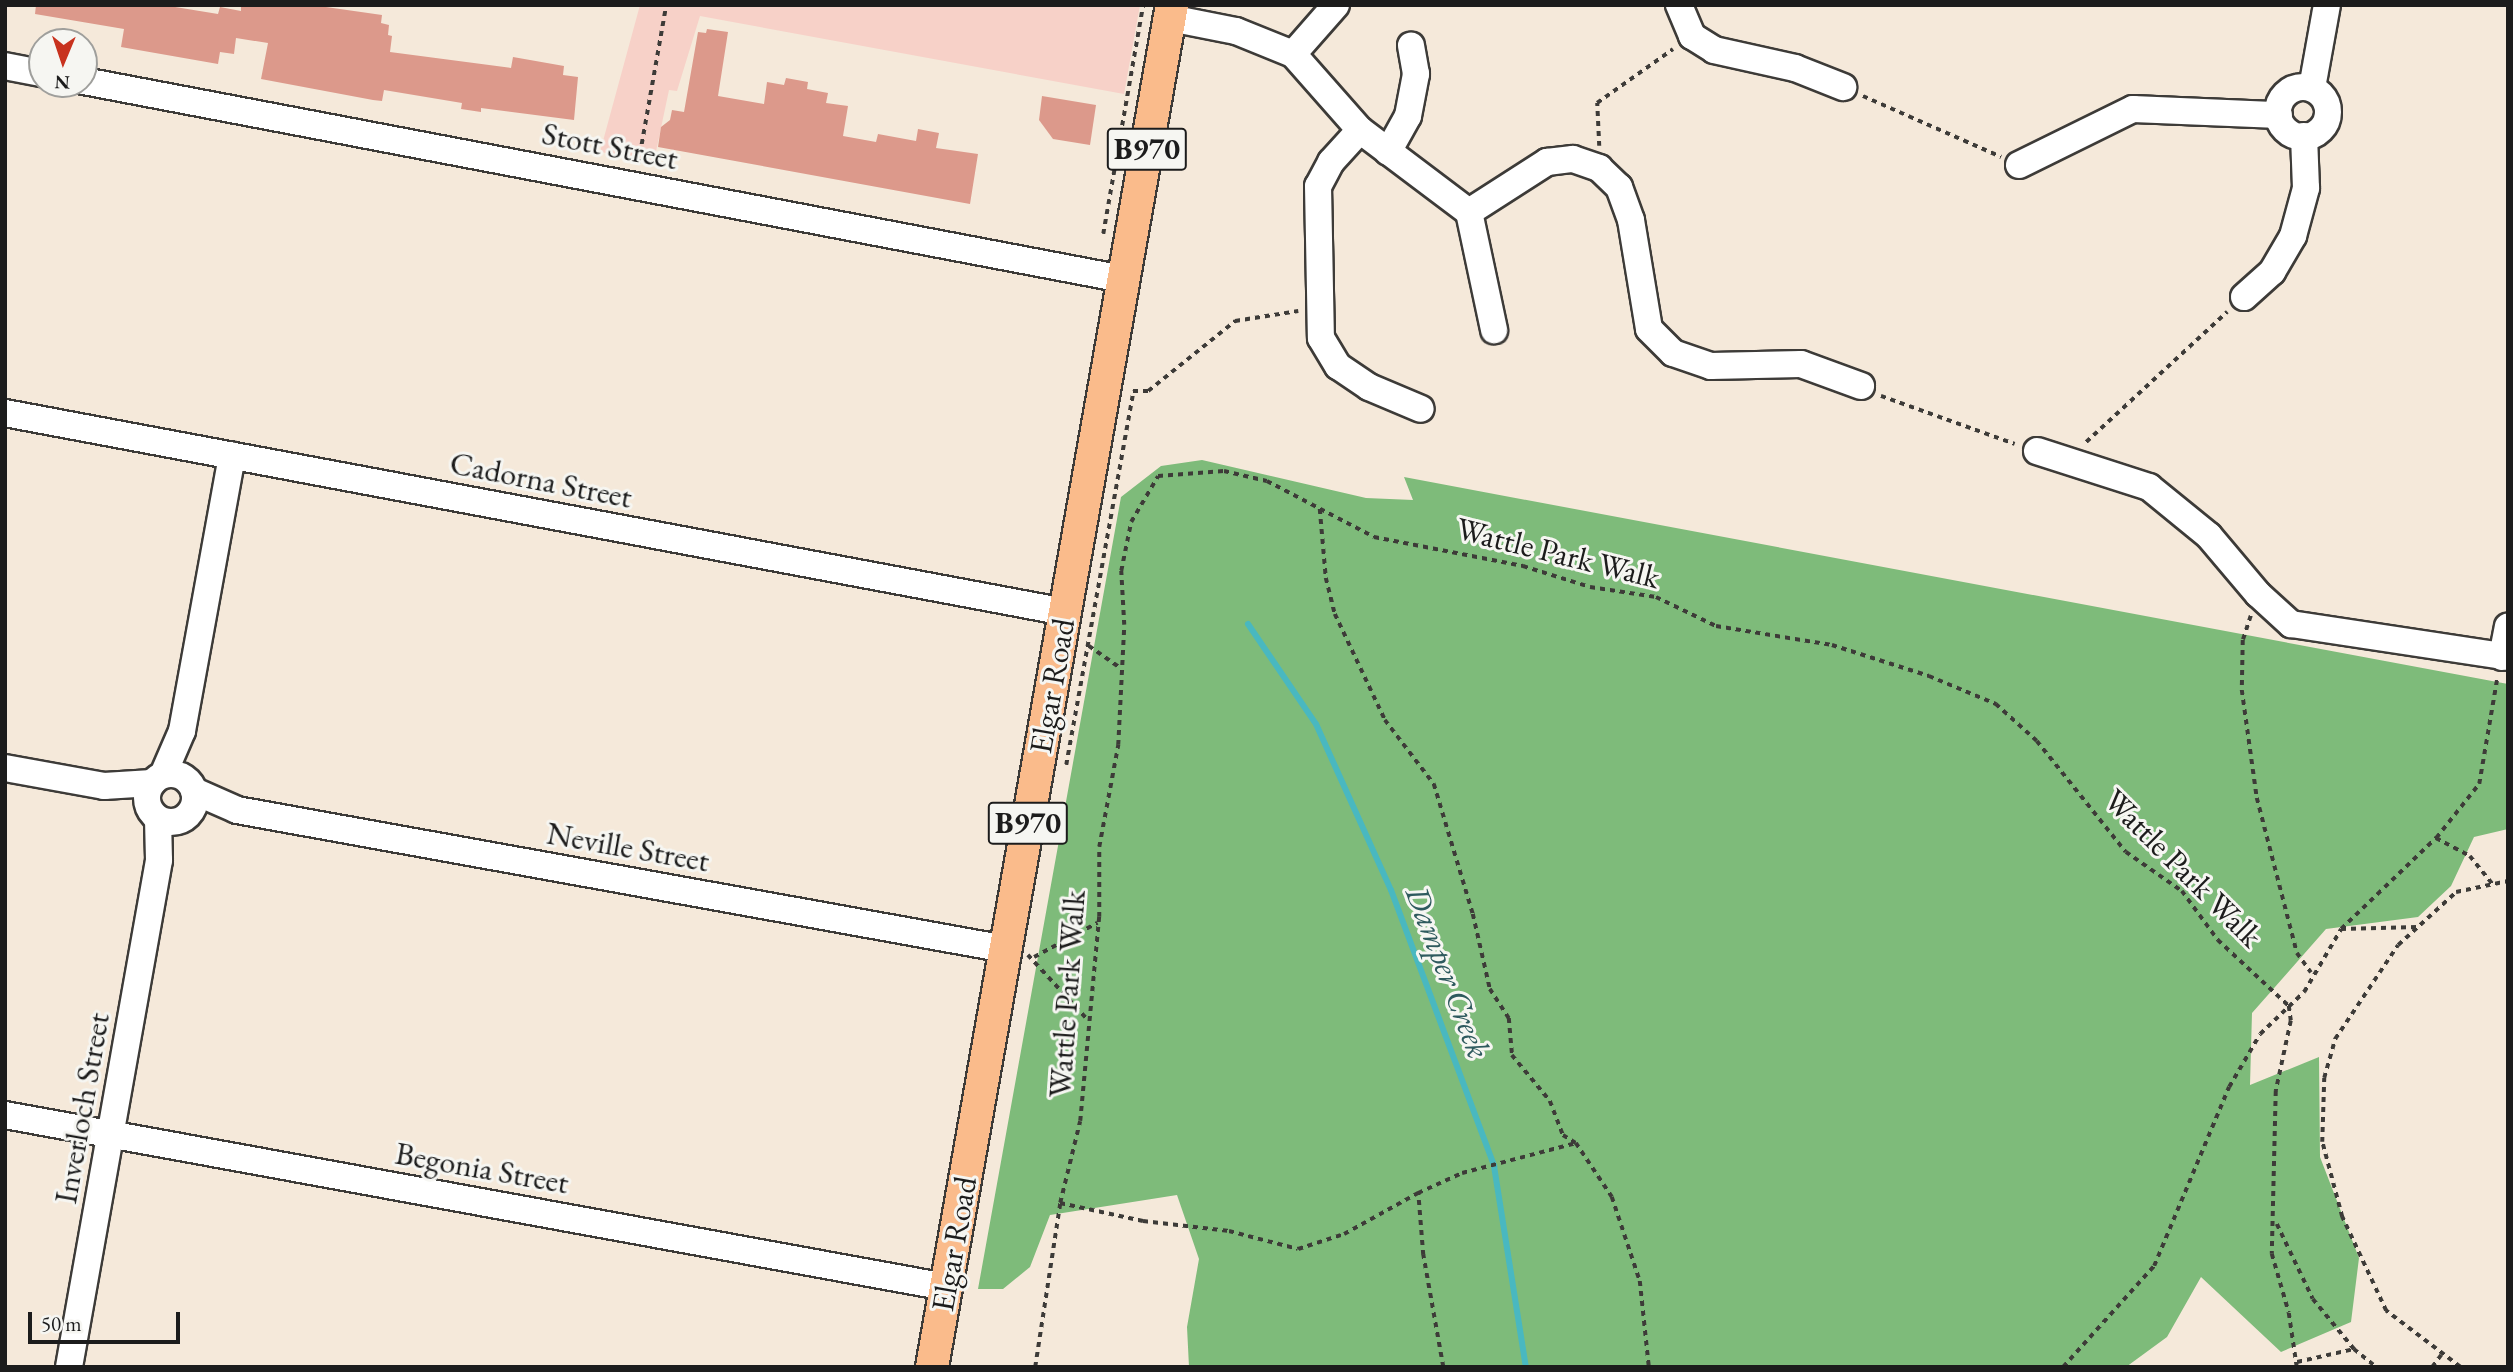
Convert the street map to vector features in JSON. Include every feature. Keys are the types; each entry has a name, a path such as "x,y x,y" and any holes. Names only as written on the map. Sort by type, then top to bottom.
{"main road":[{"name":"Elgar Road","path":"932,1367 946,1287 1020,953 1110,277 1161,9"}],"street":[{"path":"1293,54 1336,5"},
{"path":"1679,5 1692,36 1714,50 1795,68 1843,87"},
{"path":"2312,88 2327,5"},
{"path":"1161,9 1236,32 1293,54 1360,130 1469,212 1494,330"},
{"path":"1388,152 1408,116 1416,74 1411,45"},
{"path":"5,66 28,70"},
{"name":"Stott Street","path":"98,84 1110,277"},
{"path":"2312,88 2325,99 2328,116 2319,131 2304,136 2290,133 2278,115 2287,92 2312,88"},
{"path":"2018,164 2133,109 2278,115"},
{"path":"1360,130 1331,162 1318,186 1317,307 1321,338 1338,366 1369,387 1421,409"},
{"path":"2244,297 2272,272 2293,236 2306,188 2304,136"},
{"path":"1469,212 1547,162 1573,159 1599,168 1619,187 1631,220 1649,329 1673,353 1711,366 1801,364 1861,386"},
{"name":"Cadorna Street","path":"5,413 1063,620"},
{"path":"2037,451 2069,458 2149,487 2208,536 2258,594 2291,624 2505,657 2508,627"},
{"name":"Inverloch Street","path":"69,1367 232,456"},
{"path":"5,768 171,799"},
{"name":"Neville Street","path":"171,799 1020,953"},
{"name":"Begonia Street","path":"5,1115 946,1287"}],"path":[{"path":"625,183 642,159 666,5"},
{"path":"1110,277 1161,9"},
{"path":"1599,168 1597,103 1692,36"},
{"path":"1843,87 2018,164"},
{"path":"2069,458 2244,297"},
{"path":"1089,646 1133,391 1148,391 1235,321 1317,307"},
{"path":"1861,386 1896,404 2037,451"},
{"name":"Wattle Park Walk","path":"1035,1367 1060,1203 1080,1121 1098,923 1099,847 1118,745 1121,571 1131,522 1158,476 1224,471 1266,481 1374,537 1523,565 1590,587 1656,597 1716,626 1832,645 1929,676 1996,704 2037,741 2126,852 2182,891 2218,940 2289,1006"},
{"path":"1320,509 1326,578 1335,614 1385,720 1434,784 1473,914 1490,989 1509,1018 1512,1055 1550,1101 1563,1135 1576,1143 1612,1197 1640,1281 1648,1367"},
{"path":"2258,594 2243,640 2241,665 2257,798 2297,953 2311,972"},
{"path":"1063,620 1089,646 1121,669"},
{"path":"2063,1367 2154,1266 2229,1087 2259,1034 2304,992 2311,972 2341,929 2436,838 2479,785 2505,657"},
{"path":"2436,838 2470,856 2494,884"},
{"path":"2460,1367 2386,1311 2342,1217 2322,1142 2324,1078 2335,1040 2367,987 2419,926 2456,892 2508,881"},
{"path":"1088,1020 1020,953 1098,923"},
{"path":"2341,929 2419,926"},
{"path":"2289,1006 2291,1021 2276,1091 2275,1221 2272,1254 2297,1364 2354,1349"},
{"path":"1060,1203 1143,1221 1229,1231 1298,1249 1344,1234 1418,1193 1462,1173 1576,1143"},
{"path":"1418,1193 1423,1255 1443,1367"},
{"path":"2275,1221 2313,1299 2354,1349 2376,1367"},
{"path":"2432,1367 2441,1355"}],"shaded area":[{"path":"640,5 1140,5 1124,94 700,16 677,91 669,90 654,161 600,152"}],"green space":[{"path":"1202,460 1366,498 1413,500 1404,477 2508,684 2508,829 2474,837 2451,886 2418,917 2326,929 2252,1013 2250,1085 2319,1057 2320,1157 2359,1258 2351,1322 2281,1352 2201,1277 2167,1337 2126,1367 1189,1367 1187,1327 1199,1259 1177,1195 1050,1215 1030,1267 1003,1289 978,1289 1121,497 1161,466"}],"building":[{"path":"36,5 163,5 218,14 220,7 241,11 241,5 312,5 382,15 381,23 389,25 388,35 392,36 390,52 511,68 513,57 564,66 563,75 578,77 574,120 481,108 481,112 461,109 462,103 384,90 382,101 373,100 261,79 268,43 236,38 234,54 220,52 218,64 121,47 124,29 35,14"},
{"path":"707,29 728,32 718,96 764,104 767,82 784,85 786,78 808,82 807,89 828,93 826,103 848,106 843,136 876,142 878,134 916,141 918,129 939,133 936,148 978,154 970,204 658,147 661,127 670,120 672,110 684,112 698,32 706,33"},
{"path":"1042,96 1096,105 1090,145 1053,139 1039,120"}],"waterway":[{"name":"Damper Creek","path":"1248,624 1316,724 1391,890 1494,1166 1526,1367"}]}
